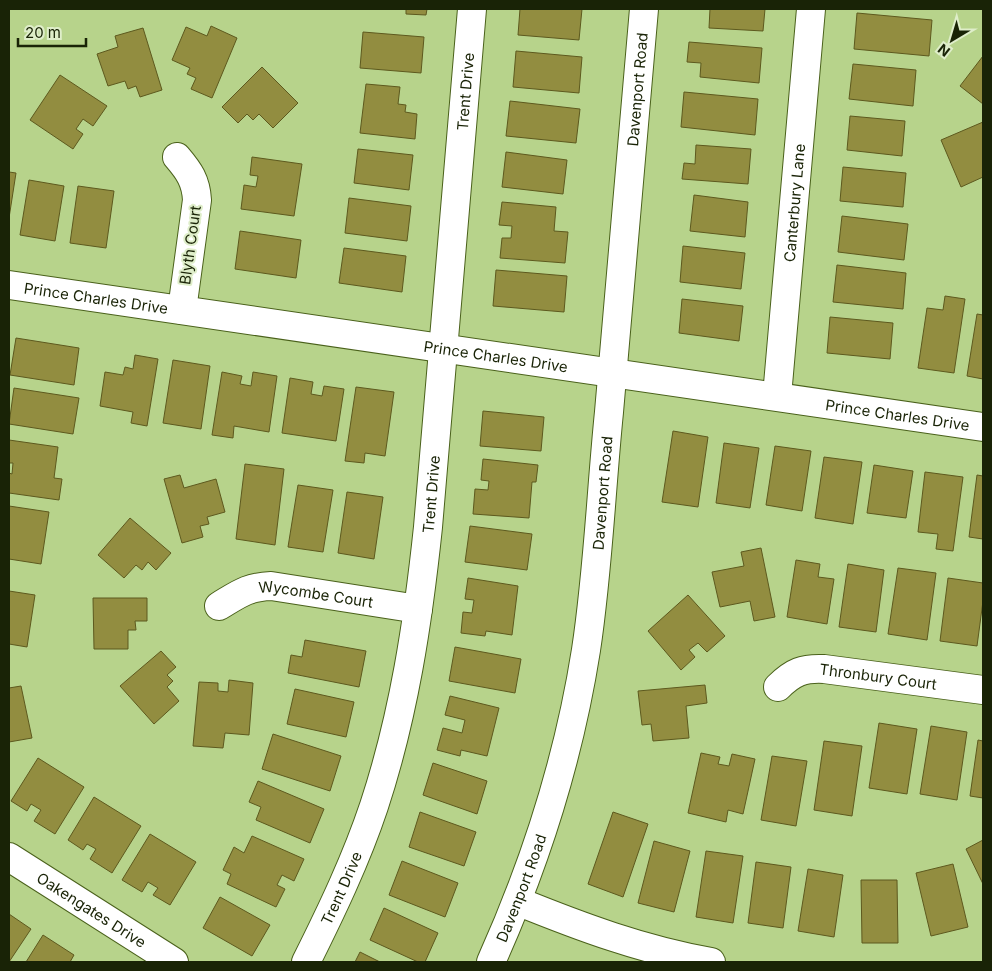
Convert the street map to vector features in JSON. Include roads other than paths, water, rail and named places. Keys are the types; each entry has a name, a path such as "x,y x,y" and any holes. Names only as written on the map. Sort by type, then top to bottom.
{"street":[{"name":"Trent Drive","path":"306,962 343,884 374,805 399,716 409,668 428,527 472,9"},
{"name":"Davenport Road","path":"491,962 529,870 555,792 581,679 590,615 644,9"},
{"name":"Canterbury Lane","path":"778,396 812,9"},
{"name":"Blyth Court","path":"177,157 191,173 196,186 197,200 182,310"},
{"name":"Prince Charles Drive","path":"9,285 983,427"},
{"name":"Wycombe Court","path":"219,606 243,591 257,587 272,586 418,609"},
{"name":"Thronbury Court","path":"778,687 795,673 809,668 824,668 983,690"},
{"name":"Oakengates Drive","path":"9,857 174,962"},
{"path":"517,901 614,938 679,956 711,962"}]}
